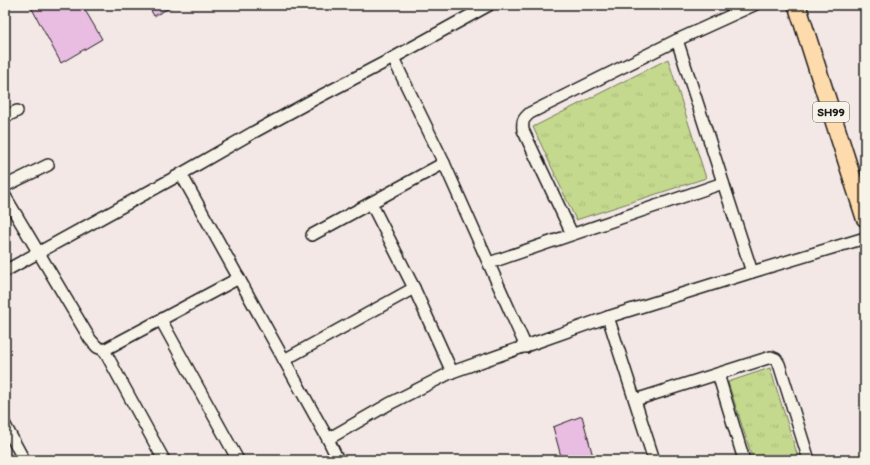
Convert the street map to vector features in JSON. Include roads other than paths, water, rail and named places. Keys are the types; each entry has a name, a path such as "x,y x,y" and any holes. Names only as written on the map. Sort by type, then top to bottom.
{"main road":[{"name":"SH99","path":"797,5 865,218"}],"street":[{"path":"5,271 311,101 394,58 489,5"},
{"path":"572,234 523,130 522,124 524,118 530,113 677,40 754,5"},
{"path":"677,40 752,272"},
{"path":"394,58 444,163 526,347"},
{"path":"5,117 17,111"},
{"path":"312,235 444,163"},
{"path":"5,186 48,165"},
{"path":"181,174 328,439 338,460"},
{"path":"489,263 723,183"},
{"path":"5,196 90,339 97,347 104,350 164,460"},
{"path":"371,203 414,288 452,372"},
{"path":"328,439 389,404 452,372 608,317 865,238"},
{"path":"104,350 239,278"},
{"path":"284,360 414,288"},
{"path":"608,317 654,460"},
{"path":"160,320 238,460"},
{"path":"635,400 771,357 776,359 779,364 809,460"},
{"path":"718,374 744,460"},
{"path":"5,425 24,460"}]}
